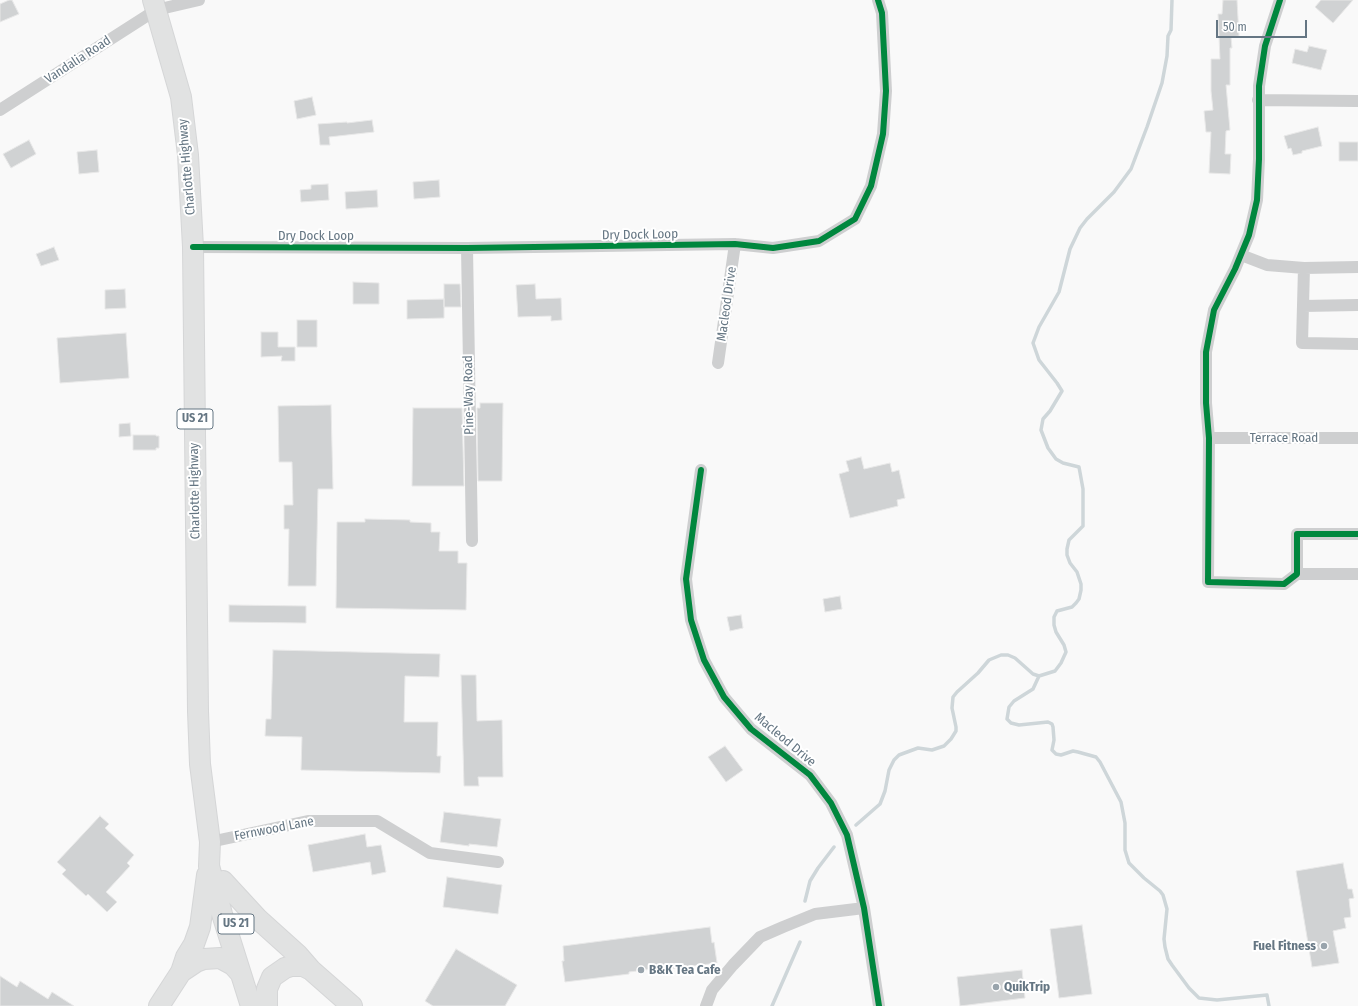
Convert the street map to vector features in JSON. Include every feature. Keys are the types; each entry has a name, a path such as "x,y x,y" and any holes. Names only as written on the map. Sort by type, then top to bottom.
{"main road":[{"name":"Charlotte Highway","path":"154,5 180,96 188,155 193,247 198,711 200,764 210,842 209,866 222,914 251,1006"},
{"name":"Charlotte Highway","path":"210,842 262,1006"},
{"path":"159,1006 181,972 186,957 194,944 200,926 209,866"},
{"path":"223,881 258,920 352,1006"},
{"path":"181,972 196,962 204,959 220,958 233,965 241,974"},
{"path":"267,1006 267,989 272,977 285,968 291,966 303,966 311,970"}],"street":[{"path":"154,5 199,0"},
{"name":"Dry Dock Loop","path":"193,247 467,248 735,244 773,248 819,241 855,219 870,186 883,134 886,91 882,13 878,0"},
{"path":"1280,0 1265,46 1258,100 1259,159 1256,200 1248,235 1214,310 1206,352 1206,402 1209,438 1208,582 1284,584 1297,574 1358,574"},
{"name":"Vandalia Road","path":"0,110 154,5"},
{"path":"1258,100 1357,101"},
{"name":"Macleod Drive","path":"718,363 735,244"},
{"name":"Pine-Way Road","path":"467,248 472,542"},
{"path":"1240,255 1267,265 1304,268 1358,267"},
{"path":"1304,268 1302,344 1358,344"},
{"path":"1303,306 1358,305"},
{"name":"Terrace Road","path":"1209,438 1358,438"},
{"name":"Macleod Drive","path":"701,470 686,579 691,620 704,660 724,697 751,729 810,775 831,803 847,835 864,908 879,1006"},
{"path":"1297,574 1297,534 1358,534"},
{"name":"Fernwood Lane","path":"210,842 308,821 377,821 430,853 498,862"},
{"path":"706,1006 712,990 733,965 760,937 783,926 815,914 864,908"}],"building":[{"path":"12,0 19,14 0,22 0,4"},
{"path":"1223,0 1237,0 1239,36 1231,37 1232,48 1230,48 1230,85 1226,85 1230,130 1226,131 1225,154 1231,154 1230,174 1209,173 1211,132 1206,132 1204,111 1213,110 1211,91 1211,59 1220,59 1218,14 1222,14"},
{"path":"1321,0 1353,0 1333,23 1315,7"},
{"path":"1309,46 1327,50 1321,70 1292,63 1295,49 1307,52"},
{"path":"312,97 316,115 297,119 294,101"},
{"path":"372,120 374,132 329,137 330,145 320,145 318,124"},
{"path":"1318,127 1322,146 1293,155 1291,148 1288,149 1284,136"},
{"path":"29,140 36,154 11,168 3,154"},
{"path":"1339,142 1358,142 1358,161 1339,161"},
{"path":"97,150 99,172 79,174 77,152"},
{"path":"439,180 440,197 414,199 413,182"},
{"path":"328,184 329,200 301,202 300,190 311,189 311,185"},
{"path":"377,190 378,207 346,209 345,192"},
{"path":"54,247 59,260 41,266 36,254"},
{"path":"353,282 379,283 379,304 353,304"},
{"path":"444,284 460,284 461,307 444,307"},
{"path":"535,284 536,299 561,298 562,320 551,321 551,316 518,317 516,285"},
{"path":"125,289 126,308 105,309 105,290"},
{"path":"444,299 444,318 407,319 407,300"},
{"path":"297,320 317,320 317,347 297,347"},
{"path":"261,332 278,332 278,347 295,347 295,361 281,361 282,356 261,357"},
{"path":"126,333 129,378 60,383 57,338"},
{"path":"480,403 503,403 502,481 478,481 477,408 480,408"},
{"path":"331,405 333,489 318,489 316,586 288,586 289,529 284,529 284,505 293,505 292,462 279,462 278,406"},
{"path":"413,408 462,408 464,486 412,486"},
{"path":"130,423 131,436 119,437 119,424"},
{"path":"133,435 159,436 159,448 156,448 156,450 133,450"},
{"path":"861,457 864,469 890,463 892,472 899,470 905,498 897,500 898,506 850,518 839,474 849,471 846,461"},
{"path":"365,519 410,520 410,522 431,523 431,532 440,532 439,551 458,551 458,563 467,563 466,610 336,608 337,522 365,522"},
{"path":"840,596 842,609 825,612 823,599"},
{"path":"229,605 306,606 306,623 229,622"},
{"path":"741,615 743,628 730,631 727,617"},
{"path":"273,650 440,654 439,677 405,676 404,722 438,722 437,756 441,756 440,773 301,770 302,737 265,736 266,719 271,719"},
{"path":"461,675 476,675 477,721 502,720 503,777 478,777 479,786 464,786"},
{"path":"725,746 743,770 726,782 708,757"},
{"path":"444,812 501,819 497,847 469,844 469,846 440,842"},
{"path":"100,816 109,824 105,828 134,855 127,863 130,866 106,892 117,902 107,912 88,894 86,896 62,874 66,870 57,862"},
{"path":"365,834 367,847 381,845 386,872 372,875 370,862 313,872 308,845"},
{"path":"1343,863 1348,889 1352,889 1354,898 1349,899 1351,917 1344,918 1346,928 1333,931 1339,963 1312,967 1296,871"},
{"path":"447,877 502,885 498,914 443,907"},
{"name":"QuikTrip","path":"1082,925 1092,994 1059,998 1050,929"},
{"path":"710,927 717,963 653,971 653,969 629,972 629,974 565,982 562,961 564,961 563,946"},
{"path":"456,949 517,985 505,1006 433,1006 425,1001"},
{"path":"1022,970 1025,998 960,1006 957,977"},
{"path":"0,976 17,987 20,981 48,999 52,992 74,1006 0,1006"}],"waterway":[{"path":"856,825 880,804 885,791 889,770 894,760 899,755 918,748 932,750 944,746 951,739 956,731 952,708 953,697 989,660 1001,655 1008,655 1015,658 1033,674 1039,676 1055,671 1066,652 1064,645 1056,632 1054,617 1057,611 1072,607 1079,599 1081,584 1077,572 1070,563 1067,555 1067,549 1069,540 1083,526 1083,489 1079,467 1063,463 1056,459 1048,448 1041,430 1043,419 1050,411 1062,391 1039,360 1033,343 1039,327 1059,292 1070,249 1080,228 1114,192 1131,169 1162,83 1167,56 1168,36 1171,30 1172,0"},
{"path":"1039,676 1033,689 1014,701 1009,707 1007,719 1011,723 1019,725 1048,722 1052,724 1053,727 1054,740 1052,750 1056,754 1061,755 1073,751 1096,757 1100,762 1121,802 1125,823 1125,850 1129,863 1163,895 1167,909 1164,939 1165,947 1168,959 1172,965 1189,988 1199,998 1217,1000 1267,995 1269,1006"},
{"path":"805,901 810,881 834,847"},
{"path":"772,1006 800,942"}],"cycle path":[{"path":"193,247 467,248 735,244 773,248 819,241 855,219 871,186 883,134 886,91 882,13 878,0"},
{"path":"1280,0 1265,46 1259,86 1259,159 1257,200 1249,235 1235,269 1214,310 1206,352 1206,403 1209,438 1208,582 1284,584 1297,574 1297,534 1358,534"},
{"path":"701,470 686,579 691,620 704,660 724,697 751,729 810,775 831,803 847,835 864,908 879,1006"}],"place":[{"name":"Fuel Fitness","path":"1324,946"},
{"name":"B&K Tea Cafe","path":"641,970"},
{"name":"QuikTrip","path":"996,987"}]}
